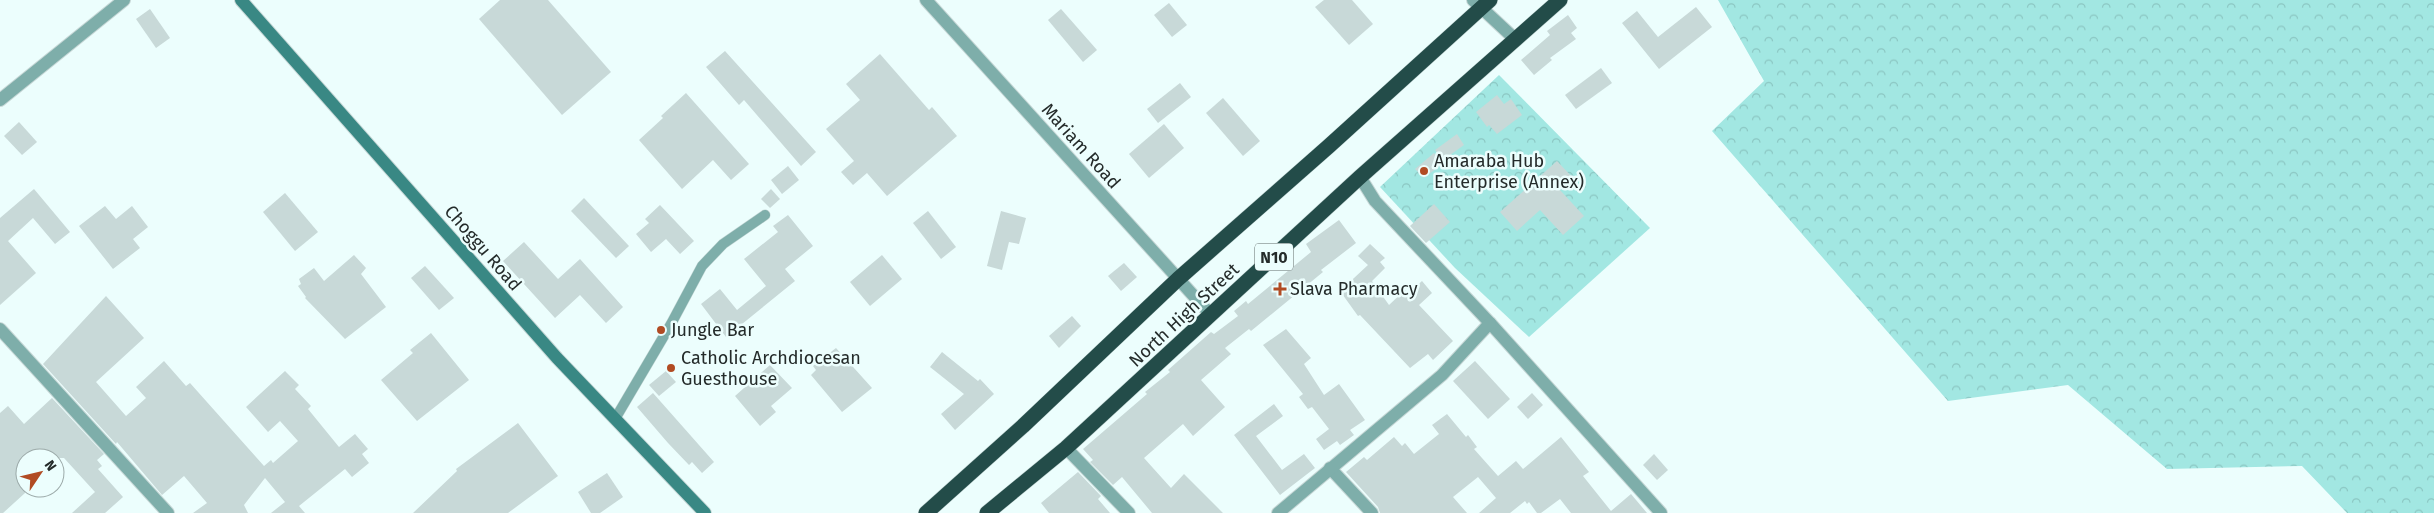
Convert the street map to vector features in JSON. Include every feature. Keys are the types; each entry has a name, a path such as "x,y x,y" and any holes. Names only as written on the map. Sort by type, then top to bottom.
{"highway":[{"name":"North High Street","path":"986,513 1066,448 1360,177 1560,0"},
{"name":"North High Street","path":"926,513 1023,426 1178,279 1329,146 1481,3"}],"main road":[{"name":"Choggu Road","path":"240,0 557,358 706,513"}],"street":[{"path":"0,100 124,0"},
{"name":"Mariam Road","path":"926,0 1211,314"},
{"path":"1481,3 1516,40"},
{"path":"1360,177 1375,201 1490,323 1661,513"},
{"path":"1278,513 1442,375 1490,323"},
{"path":"0,329 168,513"},
{"path":"1066,448 1130,513"},
{"path":"1330,468 1372,513"}],"lane":[{"path":"615,419 702,266 723,244 765,215"}],"green space":[{"path":"1718,0 2434,0 2434,513 2347,513 2302,466 2167,469 2068,385 1948,401 1712,131 1764,81"},
{"path":"1499,75 1650,228 1529,337 1455,268 1380,187"}],"building":[{"path":"500,0 548,0 611,72 562,115 479,19"},
{"path":"1324,0 1352,0 1373,24 1349,45 1315,7"},
{"path":"1169,3 1187,25 1172,37 1154,15"},
{"path":"1696,7 1712,27 1659,69 1622,23 1637,11 1658,37"},
{"path":"150,9 170,38 156,48 136,19"},
{"path":"1061,9 1097,50 1083,62 1048,20"},
{"path":"1568,15 1577,28 1571,33 1576,39 1550,58 1552,60 1534,75 1521,60 1550,35 1547,31"},
{"path":"725,51 816,152 801,166 744,100 739,105 706,67"},
{"path":"880,54 929,110 932,107 957,136 887,196 867,173 853,185 841,172 854,161 826,129 860,100 846,84"},
{"path":"1601,68 1612,83 1576,109 1565,95"},
{"path":"1180,83 1191,97 1158,123 1147,109"},
{"path":"686,93 749,164 731,180 713,160 682,189 639,140"},
{"path":"1497,95 1504,104 1511,99 1522,115 1497,134 1489,125 1487,127 1476,112"},
{"path":"1223,98 1260,141 1243,156 1206,113"},
{"path":"19,122 37,142 22,155 4,136"},
{"path":"1164,124 1184,148 1149,178 1129,154"},
{"path":"1457,134 1464,145 1443,160 1435,150"},
{"path":"1434,153 1442,164 1424,178 1415,169"},
{"path":"1557,161 1573,178 1560,190 1584,216 1563,235 1540,210 1517,231 1500,212"},
{"path":"788,166 799,180 782,194 771,180"},
{"path":"34,189 70,232 55,244 33,218 8,241 36,273 0,305 0,218"},
{"path":"771,189 780,199 770,208 761,199"},
{"path":"285,193 318,232 295,251 263,212"},
{"path":"584,198 629,246 616,258 571,211"},
{"path":"1434,204 1450,222 1426,243 1410,226"},
{"path":"660,205 694,241 680,254 666,239 651,252 636,234 649,223 645,219"},
{"path":"105,206 116,219 132,206 148,227 133,239 140,248 113,269 79,226"},
{"path":"928,211 956,247 941,259 913,223"},
{"path":"1001,211 1026,218 1019,244 1009,242 1002,270 987,266"},
{"path":"788,215 813,246 785,269 795,281 726,337 701,304 720,289 737,310 766,286 744,259 778,232 773,226"},
{"path":"1339,220 1356,243 1321,270 1323,272 1251,331 1249,329 1225,348 1231,354 1201,380 1225,407 1193,436 1183,424 1144,458 1171,488 1184,474 1223,513 1152,513 1122,477 1113,485 1090,462 1093,460 1083,449 1147,394 1145,392 1170,372 1168,370 1211,332 1214,334 1238,316 1234,311 1246,301 1248,304 1311,252 1306,244"},
{"path":"524,242 558,279 580,259 623,307 606,323 580,295 555,318 503,261"},
{"path":"1370,244 1385,258 1380,262 1385,268 1372,281 1389,305 1405,290 1409,293 1422,281 1432,293 1419,305 1453,341 1433,360 1428,354 1410,368 1360,315 1358,316 1340,291 1368,265 1358,256"},
{"path":"354,255 366,268 361,274 386,307 345,339 305,298 298,286 301,284 299,279 314,268 324,281"},
{"path":"882,255 902,279 870,306 850,282"},
{"path":"1124,263 1137,277 1121,291 1108,276"},
{"path":"425,266 454,298 439,310 411,278"},
{"path":"106,296 144,338 96,382 126,416 146,398 136,387 164,361 186,386 190,383 264,466 271,460 273,463 298,441 280,421 268,432 246,407 285,371 299,385 295,389 311,406 308,409 339,447 355,434 368,449 362,454 369,463 352,477 345,469 299,506 305,513 271,513 285,502 265,478 244,505 248,513 193,513 207,503 184,476 162,495 117,442 116,444 43,364"},
{"path":"1072,316 1081,326 1059,348 1049,336"},
{"path":"1286,329 1311,358 1304,364 1324,395 1339,384 1365,420 1350,430 1354,435 1340,445 1337,441 1324,450 1316,439 1329,429 1312,407 1308,409 1299,397 1303,394 1263,345"},
{"path":"431,333 469,380 417,421 381,380 413,353 410,350"},
{"path":"836,348 872,388 842,412 811,375 816,370 813,366"},
{"path":"942,352 978,381 980,379 994,394 955,430 941,414 964,394 930,367"},
{"path":"1475,361 1510,399 1488,419 1453,381"},
{"path":"770,365 792,388 771,406 776,412 760,426 735,396"},
{"path":"666,371 676,382 659,396 649,385"},
{"path":"653,393 714,462 702,473 692,462 689,465 637,407"},
{"path":"1532,393 1543,405 1528,419 1517,407"},
{"path":"52,398 104,454 97,460 102,466 98,469 123,497 105,513 72,513 95,492 65,459 65,448 15,448 15,498 20,498 3,513 0,513 0,413 8,406 24,424"},
{"path":"1274,404 1283,416 1256,436 1282,470 1304,454 1315,468 1280,495 1234,435"},
{"path":"1447,414 1466,437 1468,435 1477,447 1474,449 1498,476 1516,461 1523,469 1561,437 1589,472 1583,476 1611,511 1631,494 1647,513 1571,513 1560,499 1541,513 1537,513 1529,502 1527,504 1525,501 1510,513 1479,513 1496,498 1478,477 1453,497 1467,513 1380,513 1378,507 1346,472 1364,457 1367,460 1394,437 1402,446 1405,443 1414,454 1439,434 1432,425"},
{"path":"518,423 558,476 508,513 413,513 457,471 456,469"},
{"path":"1654,454 1668,470 1657,480 1643,465"},
{"path":"1078,472 1101,496 1098,499 1110,513 1049,513 1041,503"},
{"path":"607,473 623,497 600,513 591,513 578,492"}],"place":[{"name":"Amaraba Hub Enterprise (Annex)","path":"1424,171"},
{"name":"Slava Pharmacy","path":"1280,289"},
{"name":"Jungle Bar","path":"661,330"},
{"name":"Catholic Archdiocesan Guesthouse","path":"671,368"}]}
